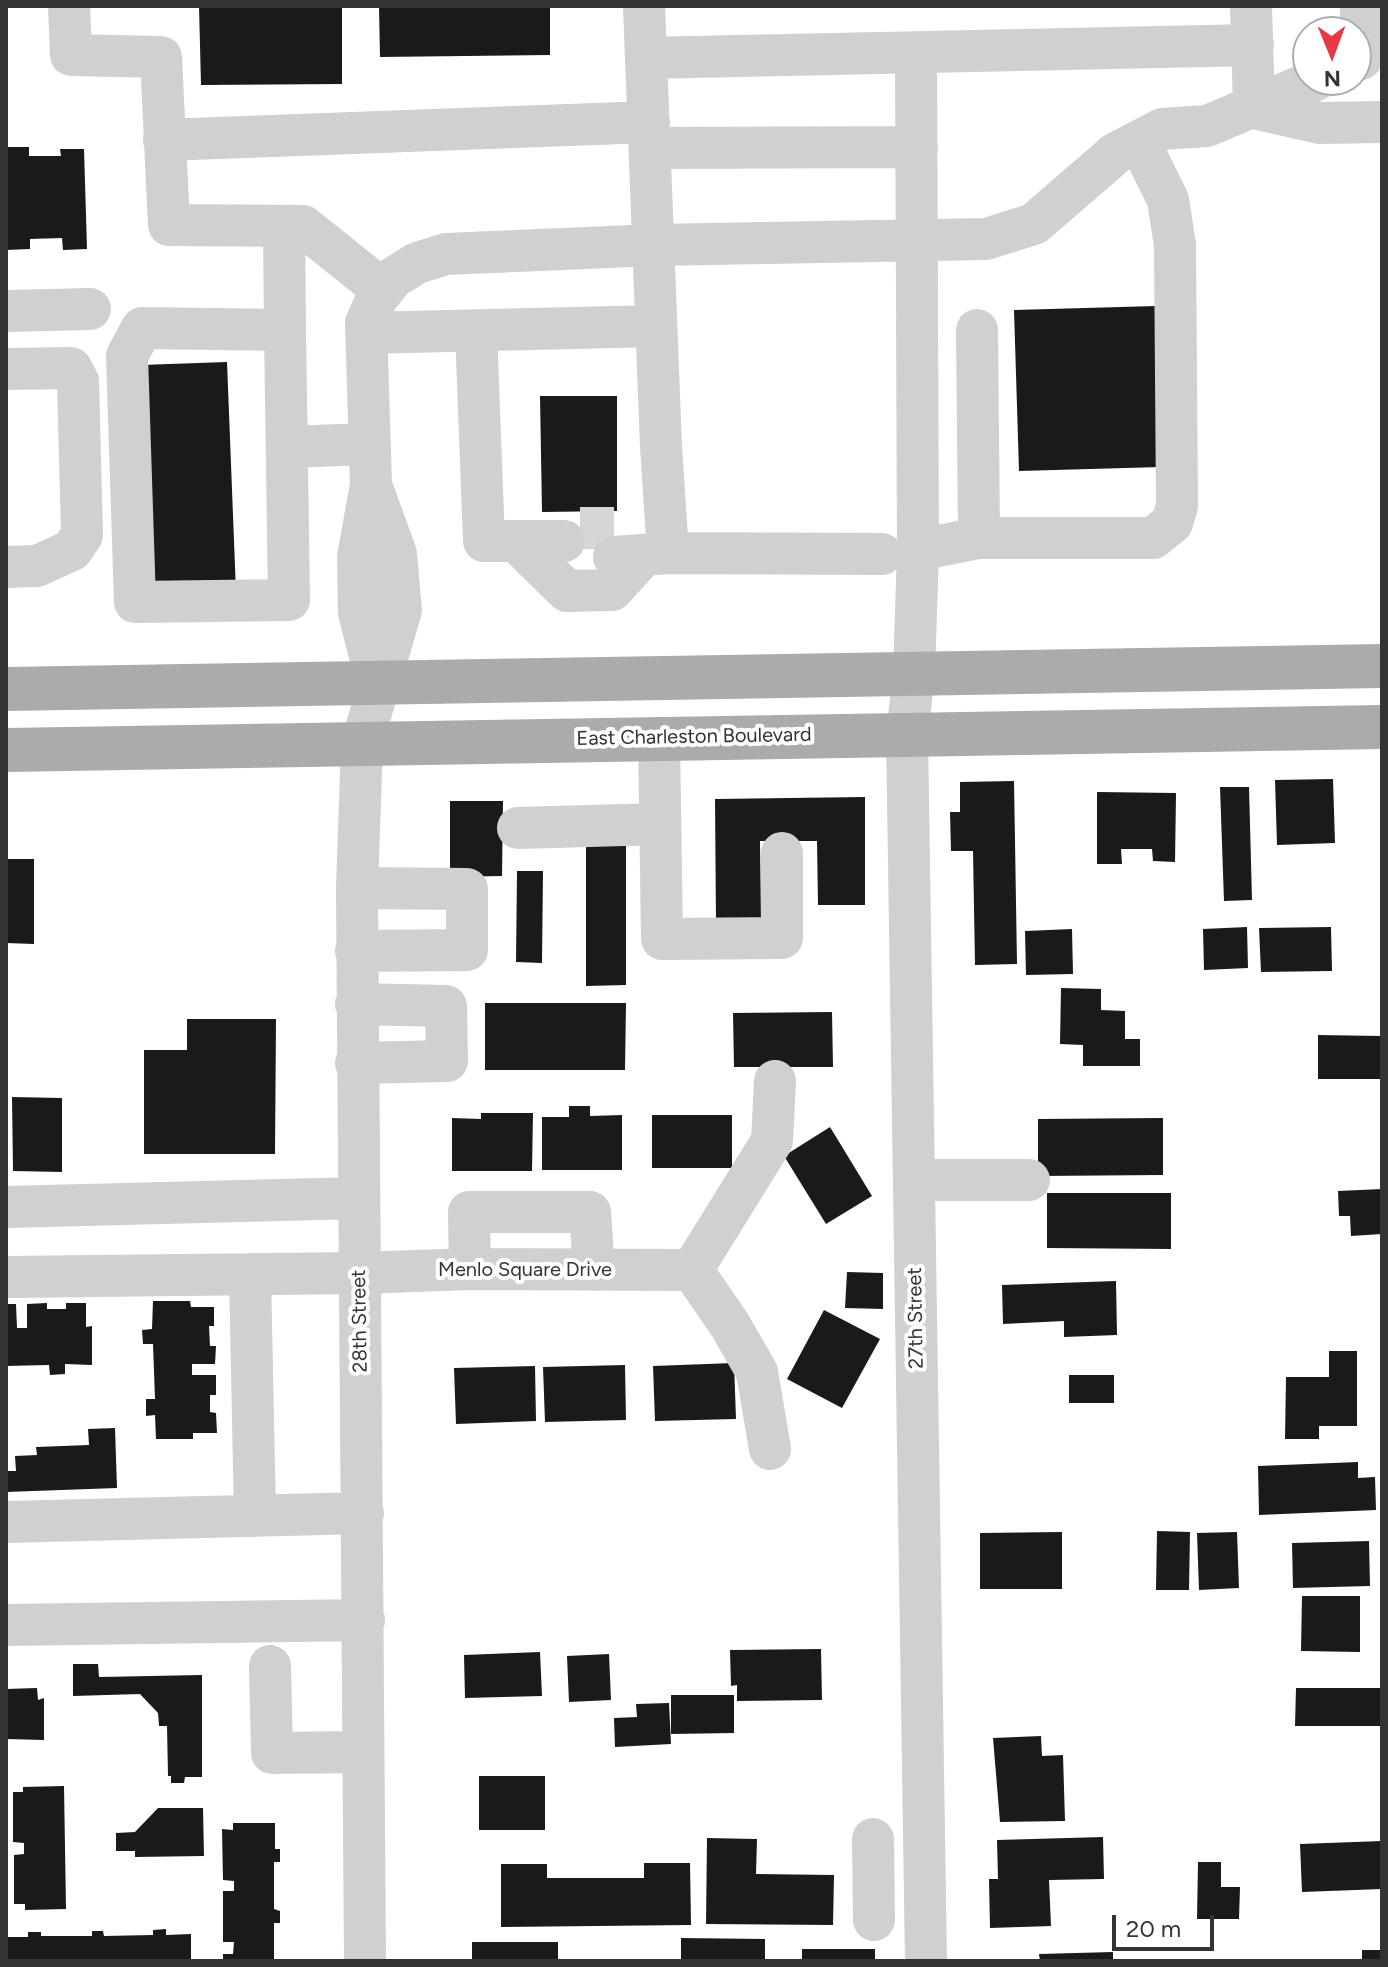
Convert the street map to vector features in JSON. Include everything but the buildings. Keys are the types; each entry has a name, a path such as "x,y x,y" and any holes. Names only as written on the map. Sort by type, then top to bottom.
{"main road":[{"path":"6,689 1382,666"},
{"name":"East Charleston Boulevard","path":"6,750 1382,727"}],"street":[{"path":"69,6 71,55 161,57 169,225 303,226 383,290"},
{"path":"476,331 500,541 567,591 612,590 609,546 656,326 644,6"},
{"path":"646,58 916,53 1252,25 1254,108"},
{"name":"27th Street","path":"916,53 918,241 900,552 914,674 907,734 926,1961"},
{"path":"377,683 359,613 358,557 371,485 366,323 383,290 393,278 417,263 446,254 655,245 986,239 1034,224 1116,153 1162,129 1207,126 1292,91"},
{"path":"1254,108 1320,123 1382,122"},
{"path":"164,140 650,135 917,147"},
{"path":"500,541 900,552 979,538 1153,538 1172,523 1177,506 1175,245 1168,200 1139,141"},
{"path":"284,226 289,600 135,602 127,356 142,328 285,330"},
{"path":"6,311 90,309"},
{"path":"366,333 656,326"},
{"path":"977,330 979,538"},
{"path":"6,369 71,368 78,381 82,535 72,550 37,566 6,567"},
{"path":"287,447 369,444"},
{"path":"6,673 6,689"},
{"name":"28th Street","path":"365,1961 356,951 362,743 377,683"},
{"path":"659,738 662,939 782,938 782,853"},
{"path":"518,828 660,824"},
{"path":"356,951 467,950 467,889 357,888"},
{"path":"356,1004 446,1006 447,1061 356,1063"},
{"path":"770,1449 757,1372 730,1325 692,1270 772,1141 775,1081"},
{"path":"914,1180 1029,1180"},
{"path":"6,1207 359,1198"},
{"path":"470,1269 469,1212 590,1212 594,1270"},
{"name":"Menlo Square Drive","path":"6,1277 470,1269 692,1270"},
{"path":"250,1274 255,1516"},
{"path":"6,1522 363,1513"},
{"path":"6,1625 364,1620"},
{"path":"270,1666 272,1753 362,1752"},
{"path":"873,1839 874,1901 925,1883"}],"tunnel":[{"path":"580,528 614,528"}]}
